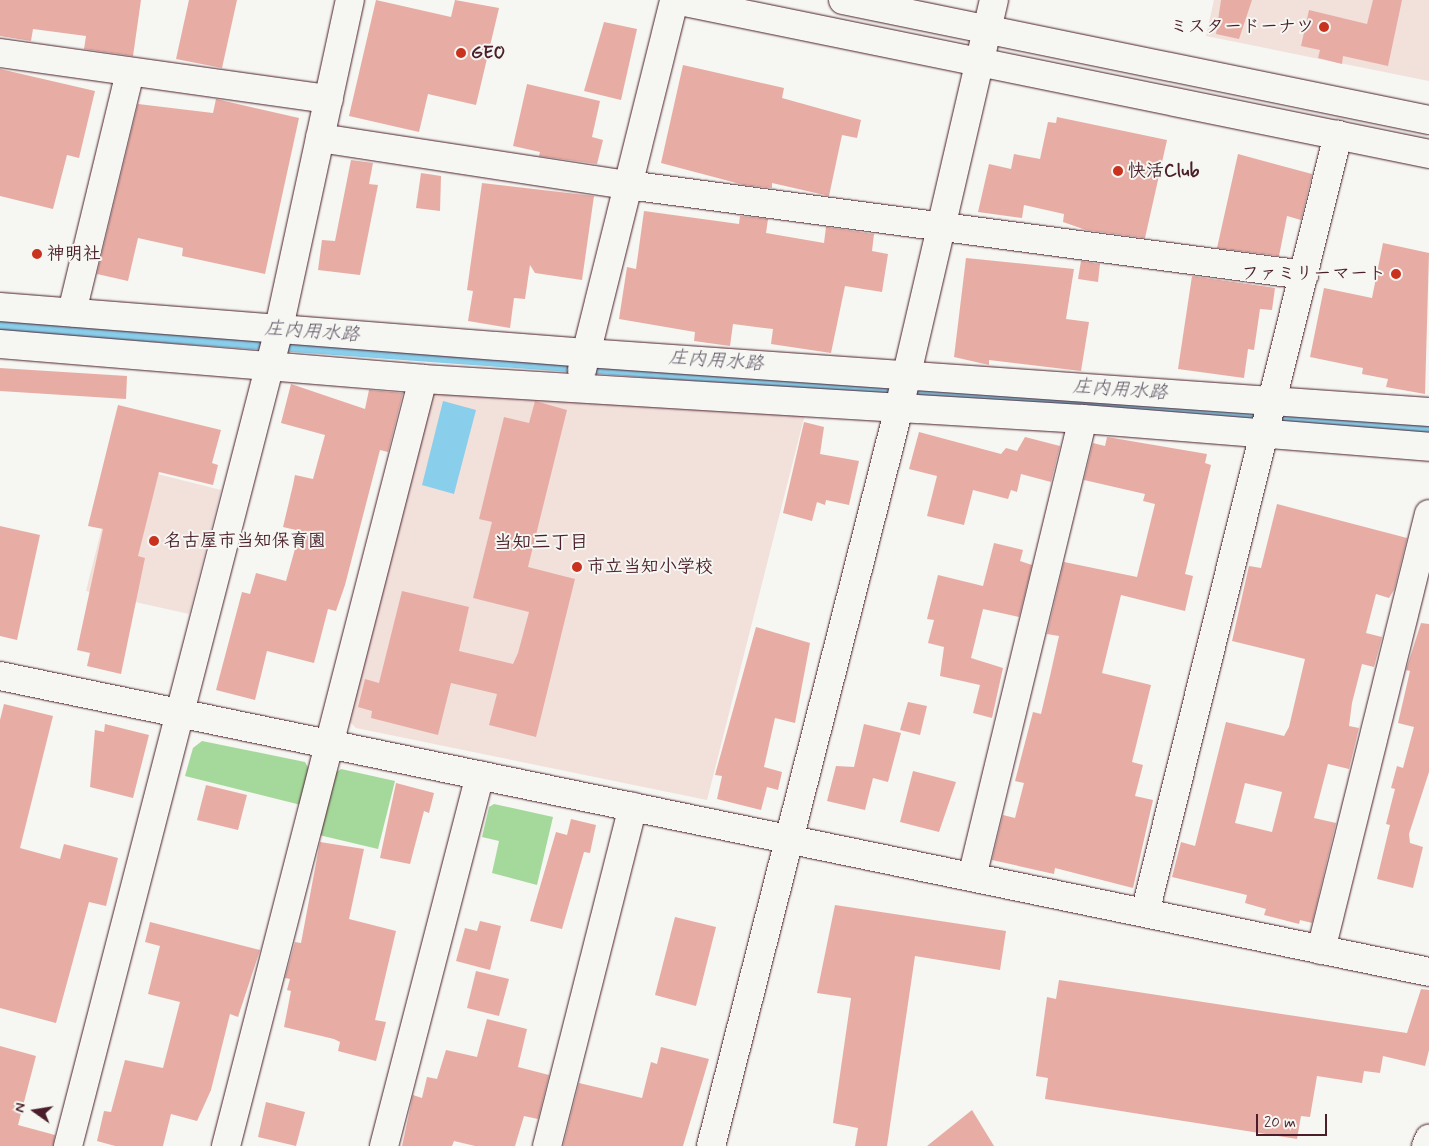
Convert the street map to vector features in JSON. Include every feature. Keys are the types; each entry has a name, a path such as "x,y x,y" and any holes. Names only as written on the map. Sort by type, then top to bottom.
{"street":[{"path":"68,1146 275,345 350,0"},
{"path":"582,370 675,0 1429,154"},
{"path":"844,0 1429,120"},
{"path":"711,1146 903,391 994,0"},
{"path":"0,53 329,99"},
{"path":"72,312 130,72"},
{"path":"1145,913 1270,417 1338,135"},
{"path":"320,138 628,185 1304,275"},
{"path":"0,307 72,312 275,345 423,379 582,370"},
{"path":"0,344 275,345 582,370 1270,417 1429,447"},
{"path":"226,1146 423,379"},
{"path":"903,391 1083,419 1270,417 1429,412"},
{"path":"972,877 1083,419"},
{"path":"1321,950 1429,514"},
{"path":"0,676 1429,972"},
{"path":"384,1146 480,775"},
{"path":"547,1146 634,807"},
{"path":"1426,1146 1429,1139"}],"shaded area":[{"path":"1214,0 1429,0 1429,81 1206,36"},
{"name":"市立当知小学校","path":"433,393 805,414 707,800 356,728 348,720"},
{"name":"名古屋市当知保育園","path":"118,464 221,490 189,614 86,591"}],"green space":[{"path":"202,741 305,762 310,771 301,805 185,776 193,748"},
{"path":"341,769 395,781 378,849 319,835 335,773"},
{"path":"494,804 553,817 537,885 492,873 499,841 482,837 489,807"}],"water":[{"path":"0,320 1429,424 1429,434 0,331"},
{"path":"443,401 476,410 454,494 422,485"}],"building":[{"path":"0,0 141,0 133,56 84,49 86,36 33,29 31,41 0,36"},
{"path":"189,0 237,0 222,68 176,59"},
{"path":"376,0 451,17 455,0 499,8 476,105 428,94 419,132 349,116"},
{"path":"1221,0 1252,0 1239,39 1216,34"},
{"path":"1373,0 1402,0 1388,66 1343,56 1342,64 1318,58 1320,50 1301,46 1309,10 1367,24"},
{"path":"604,22 637,29 621,100 584,91"},
{"path":"683,65 784,88 782,98 861,120 857,138 842,135 829,196 772,183 772,188 744,185 661,163"},
{"path":"0,69 95,91 79,158 67,155 53,209 0,196"},
{"path":"527,84 600,101 592,137 603,140 597,164 539,156 540,152 513,146"},
{"path":"216,99 299,118 265,274 182,256 183,248 138,238 128,281 97,274 138,104 213,113"},
{"path":"1057,117 1167,140 1145,238 1086,230 1063,222 1064,214 1024,205 1022,218 978,212 989,164 1011,169 1014,154 1040,159 1048,122 1056,123"},
{"path":"1238,154 1312,174 1301,220 1287,216 1279,256 1217,248"},
{"path":"351,160 373,163 369,184 378,185 360,275 318,270 322,240 335,241"},
{"path":"421,173 441,176 440,211 416,208"},
{"path":"482,183 594,196 582,280 535,273 530,265 525,299 514,298 510,328 468,321 473,291 467,290"},
{"path":"644,211 739,224 740,216 768,219 766,233 824,243 826,227 874,234 872,251 888,254 882,292 845,286 831,353 771,344 773,329 733,324 730,346 694,341 695,332 619,319 627,267 636,269"},
{"path":"1383,243 1429,253 1425,394 1386,387 1388,379 1362,374 1363,368 1310,357 1324,288 1372,298"},
{"path":"966,258 1074,269 1066,319 1089,322 1081,371 989,360 989,365 954,357"},
{"path":"1081,261 1100,264 1098,282 1078,279"},
{"path":"1192,276 1275,288 1272,310 1260,309 1254,350 1248,349 1244,378 1178,369"},
{"path":"0,368 127,376 126,399 0,391"},
{"path":"291,384 365,409 369,390 403,393 388,452 380,450 345,585 336,611 328,609 314,663 267,651 255,700 216,690 242,592 250,594 256,573 286,581 300,531 283,527 295,475 313,479 325,435 281,423"},
{"path":"535,401 567,410 528,567 575,579 536,737 489,725 497,694 451,683 438,735 371,718 372,711 358,707 365,679 379,683 402,591 469,607 459,651 513,664 518,653 529,612 473,598 492,522 479,519 504,417 529,423"},
{"path":"118,405 221,430 212,463 218,465 213,485 159,472 138,556 145,558 121,674 87,666 90,653 77,650 103,529 88,526"},
{"path":"804,422 824,427 820,454 859,461 849,505 826,500 825,505 817,502 812,521 783,513"},
{"path":"919,432 1001,454 1006,448 1017,451 1025,437 1060,446 1051,482 1021,474 1017,492 1011,490 1008,499 973,490 964,525 927,516 937,476 909,469"},
{"path":"1107,437 1207,454 1205,463 1211,465 1185,574 1193,576 1185,611 1121,595 1102,673 1151,685 1132,762 1143,765 1135,796 1153,800 1133,888 1055,868 1054,874 992,860 1003,815 1015,818 1024,783 1015,781 1033,712 1041,714 1059,636 1047,634 1064,562 1137,577 1155,504 1143,501 1145,494 1084,480 1093,443 1105,446"},
{"path":"1277,504 1407,538 1394,590 1389,598 1376,594 1366,633 1382,637 1374,667 1362,664 1352,703 1349,726 1359,728 1349,769 1328,764 1314,818 1336,823 1312,923 1300,920 1299,924 1264,915 1266,909 1245,903 1247,895 1172,877 1181,842 1195,846 1226,722 1284,736 1289,727 1305,659 1232,641 1249,566 1261,568","holes":["1245,783 1282,792 1272,832 1235,823"]},
{"path":"0,526 40,535 17,640 0,636"},
{"path":"994,543 1023,550 1020,561 1032,565 1019,617 983,609 971,658 1003,668 992,718 973,713 980,685 940,676 944,647 928,643 934,620 927,619 938,575 983,586"},
{"path":"1421,623 1429,624 1429,772 1409,834 1410,843 1423,847 1413,888 1377,879 1390,825 1386,824 1395,789 1391,788 1397,766 1403,768 1414,727 1398,723 1410,671 1406,670"},
{"path":"756,627 810,643 795,723 775,718 764,767 782,772 778,790 767,787 761,810 717,799 722,776 715,775"},
{"path":"908,702 927,706 920,735 900,730"},
{"path":"4,704 53,716 20,848 60,859 64,844 118,858 106,906 89,902 56,1023 0,1008 0,720"},
{"path":"105,724 149,735 133,798 90,787 95,730 104,732"},
{"path":"864,724 901,733 888,782 873,778 865,810 827,801 836,766 854,767"},
{"path":"913,771 956,782 939,832 900,822"},
{"path":"396,783 434,793 429,813 424,811 410,864 380,858"},
{"path":"206,785 247,795 238,830 197,820"},
{"path":"571,819 596,825 590,853 584,852 562,929 530,921 556,832 567,835"},
{"path":"320,842 364,849 349,919 396,931 375,1020 386,1022 376,1061 338,1051 340,1042 334,1039 284,1027 291,991 287,990 290,979 285,978 295,942 301,943"},
{"path":"835,905 1006,931 1000,970 915,956 887,1146 855,1146 858,1128 833,1123 851,998 817,993"},
{"path":"675,917 716,927 696,1006 655,995"},
{"path":"480,921 501,926 490,970 456,961 465,928 477,931"},
{"path":"150,922 260,950 238,1017 230,1014 211,1090 197,1121 171,1114 163,1146 115,1146 97,1141 104,1111 111,1112 125,1060 163,1068 180,1002 148,994 160,946 145,942"},
{"path":"476,971 509,979 499,1016 467,1008"},
{"path":"1059,980 1407,1033 1421,989 1429,990 1429,1050 1425,1066 1383,1056 1380,1073 1364,1071 1362,1083 1317,1076 1310,1117 1301,1116 1297,1139 1045,1099 1048,1078 1036,1076 1047,997 1056,999"},
{"path":"487,1019 527,1029 518,1067 549,1075 538,1119 524,1116 515,1146 475,1146 454,1141 452,1146 402,1146 413,1095 422,1098 427,1077 437,1079 446,1050 477,1057"},
{"path":"0,1046 36,1056 18,1125 55,1135 53,1146 0,1146"},
{"path":"661,1047 709,1059 683,1146 563,1146 579,1083 642,1098 651,1062 657,1064"},
{"path":"266,1102 305,1112 296,1146 258,1137"},
{"path":"972,1110 994,1146 927,1146"}],"place":[{"name":"ミスタードーナツ","path":"1324,27"},
{"name":"GEO","path":"461,53"},
{"name":"快活Club","path":"1118,171"},
{"name":"神明社","path":"37,254"},
{"name":"ファミリーマート","path":"1396,274"},
{"name":"名古屋市当知保育園","path":"154,541"},
{"name":"市立当知小学校","path":"577,567"}],"district":[{"name":"当知三丁目","path":"541,543"}],"water label":[{"name":"庄内用水路","path":"312,332"},
{"name":"庄内用水路","path":"716,361"},
{"name":"庄内用水路","path":"1120,390"}]}
